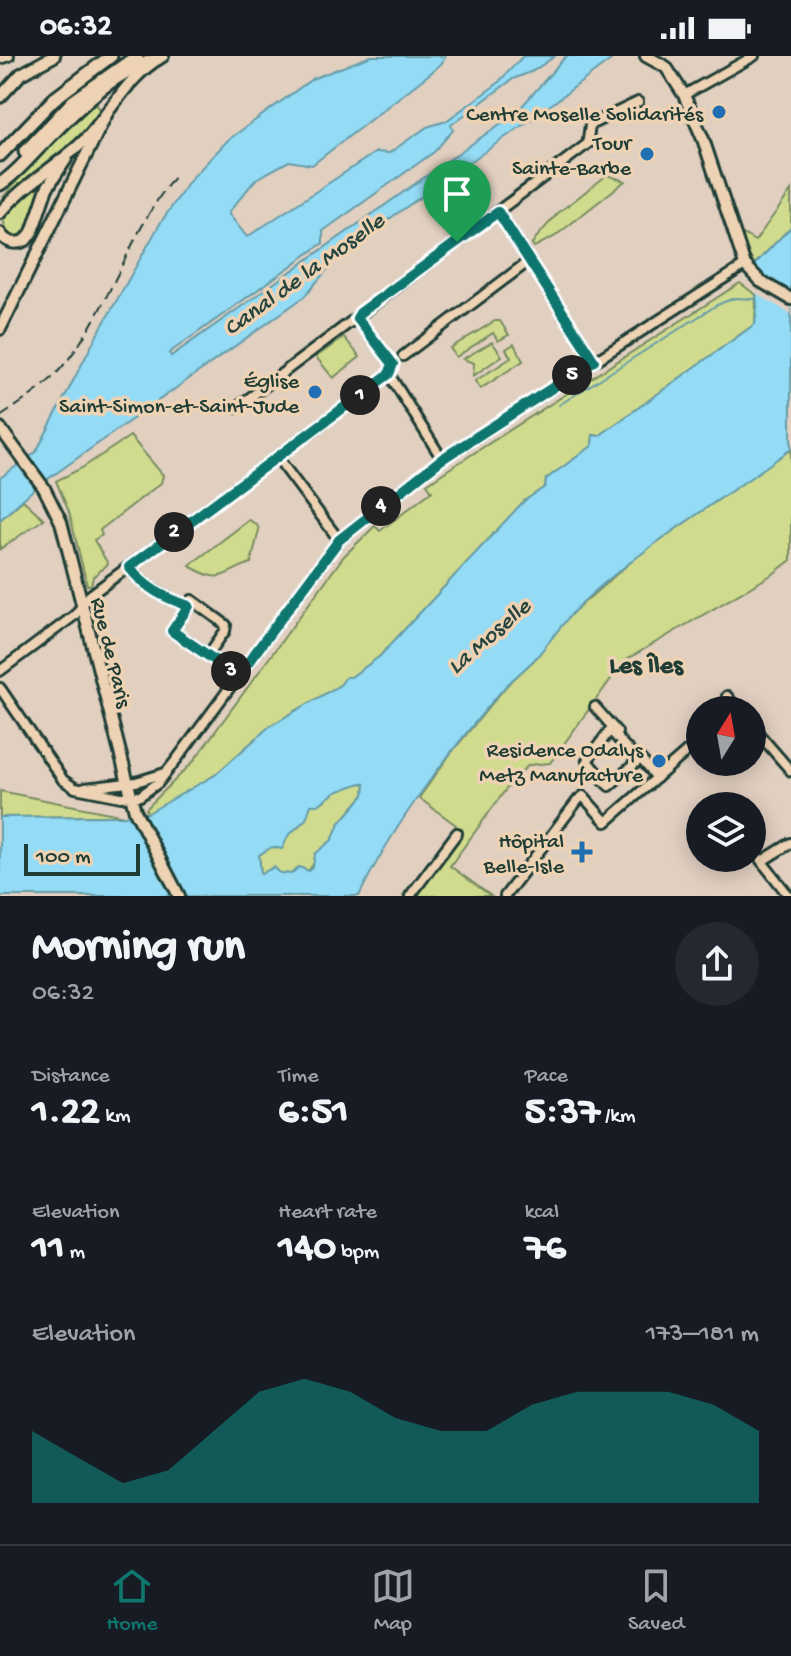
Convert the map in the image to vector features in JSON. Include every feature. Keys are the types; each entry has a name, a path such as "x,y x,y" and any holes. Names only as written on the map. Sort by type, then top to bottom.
{"highway":[{"path":"0,155 99,56"},
{"path":"75,82 111,56"},
{"path":"0,184 37,138 73,101 137,56"},
{"path":"0,184 15,174 89,100 140,64 160,58"}],"main road":[{"path":"0,97 21,74 54,56"},
{"path":"646,56 666,67 684,95 703,139 747,267 760,281 791,299"},
{"path":"0,233 12,243 26,240 32,232 47,188 70,154 129,83 160,58"},
{"path":"0,329 108,111"},
{"path":"0,213 30,182 70,154"},
{"name":"Rue de Paris","path":"0,428 53,502 61,522 131,798 179,896"}],"street":[{"path":"0,59 9,56"},
{"path":"684,95 754,56"},
{"path":"236,408 590,142 590,125 638,102"},
{"path":"498,212 594,361"},
{"path":"403,356 529,261"},
{"path":"0,688 63,780 75,788 131,798 140,796 158,783 339,540 442,459 747,267"},
{"path":"0,671 71,619 89,596 389,374 393,364 357,318"},
{"path":"389,374 442,459"},
{"path":"277,457 339,540"},
{"path":"129,567 145,586 189,606"},
{"path":"208,655 226,625 192,600 172,631 238,676"},
{"path":"595,707 657,778"},
{"path":"610,730 638,761 609,786 587,761 610,730"},
{"path":"766,742 791,771"},
{"path":"505,896 583,796 606,822 686,752"},
{"path":"75,788 127,782 166,772"},
{"path":"410,896 457,833"},
{"path":"766,859 791,843"},
{"path":"766,866 789,896"}],"green space":[{"path":"95,103 101,110 77,141 0,208 0,201 33,162"},
{"path":"57,166 39,194 26,232 16,237 7,234 2,215"},
{"path":"607,175 625,181 554,237 534,247 535,239 558,213"},
{"path":"791,191 791,227 755,264 741,233 755,241"},
{"path":"740,283 756,295 755,324 599,436 593,435 592,446 546,479 545,487 524,501 379,657 340,685 270,726 215,775 148,814 146,809 192,763 344,556 375,526 380,531 432,491 427,484"},
{"path":"500,321 509,335 498,341 493,333 456,357 450,348"},
{"path":"344,337 360,357 333,378 316,357"},
{"path":"492,342 502,356 473,376 474,363 463,359"},
{"path":"514,344 523,361 480,389 475,381 511,358 506,349"},
{"path":"130,436 163,475 161,483 100,530 102,535 94,540 108,564 93,577 91,585 87,585 69,512 56,481 82,468"},
{"path":"791,449 791,560 773,574 624,661 550,763 529,765 515,777 450,866 491,896 403,896 437,854 447,857 458,840 450,834 456,825 419,798 451,753 507,685 534,660 565,619 641,553"},
{"path":"23,500 44,519 0,549 0,520"},
{"path":"249,520 259,530 251,563 216,577 191,567 190,565"},
{"path":"365,784 364,795 339,824 332,840 308,871 299,867 291,874 277,870 261,874 259,855 299,826 311,805 318,805 336,791"},
{"path":"0,791 124,816 0,817"}],"water":[{"name":"Canal de la Moselle","path":"371,56 445,56 432,72 312,165 289,161 256,179 228,213 247,237 376,152 389,153 427,127 446,121 497,84 523,56 555,56 533,71 513,79 451,125 453,130 434,152 323,231 323,243 169,353 171,356 517,112 566,56 616,56 341,253 304,297 34,489 0,520 0,478 36,452 161,222 192,178 228,140 312,79"},
{"name":"La Moselle","path":"791,227 791,449 642,553 578,607 535,659 504,688 444,762 406,814 359,896 0,896 0,817 148,813 215,775 270,726 340,685 346,677 351,677 379,657 524,501 545,487 546,479 592,446 593,435 599,436 755,324 755,264","holes":["365,784 364,795 339,824 332,840 315,854 313,867 309,871 299,867 291,874 280,873 274,867 261,874 259,855 272,847 282,849 288,836 306,819 311,805 318,805 336,792"]}],"pier":[{"path":"753,264 763,275 791,292 791,314 752,291"},
{"path":"143,811 187,896 171,896 129,816"}],"waterway":[{"path":"559,405 717,305 734,298 756,299"}],"railway":[{"path":"0,417 48,382 72,354 88,330 143,224 175,176"}],"place":[{"name":"Centre Moselle Solidarités","path":"719,112"},
{"name":"Tour Sainte-Barbe","path":"647,154"},
{"name":"Église Saint-Simon-et-Saint-Jude","path":"315,392"},
{"name":"Residence Odalys Metz Manufacture","path":"659,761"},
{"name":"Hôpital Belle-Isle","path":"582,852"}],"district":[{"name":"Les Îles","path":"646,663"}],"route":[{"path":"498,212 594,361 442,459 339,540 238,676 172,631 189,606 145,586 129,567 389,374 393,364 357,318 457,242 498,212"}]}
